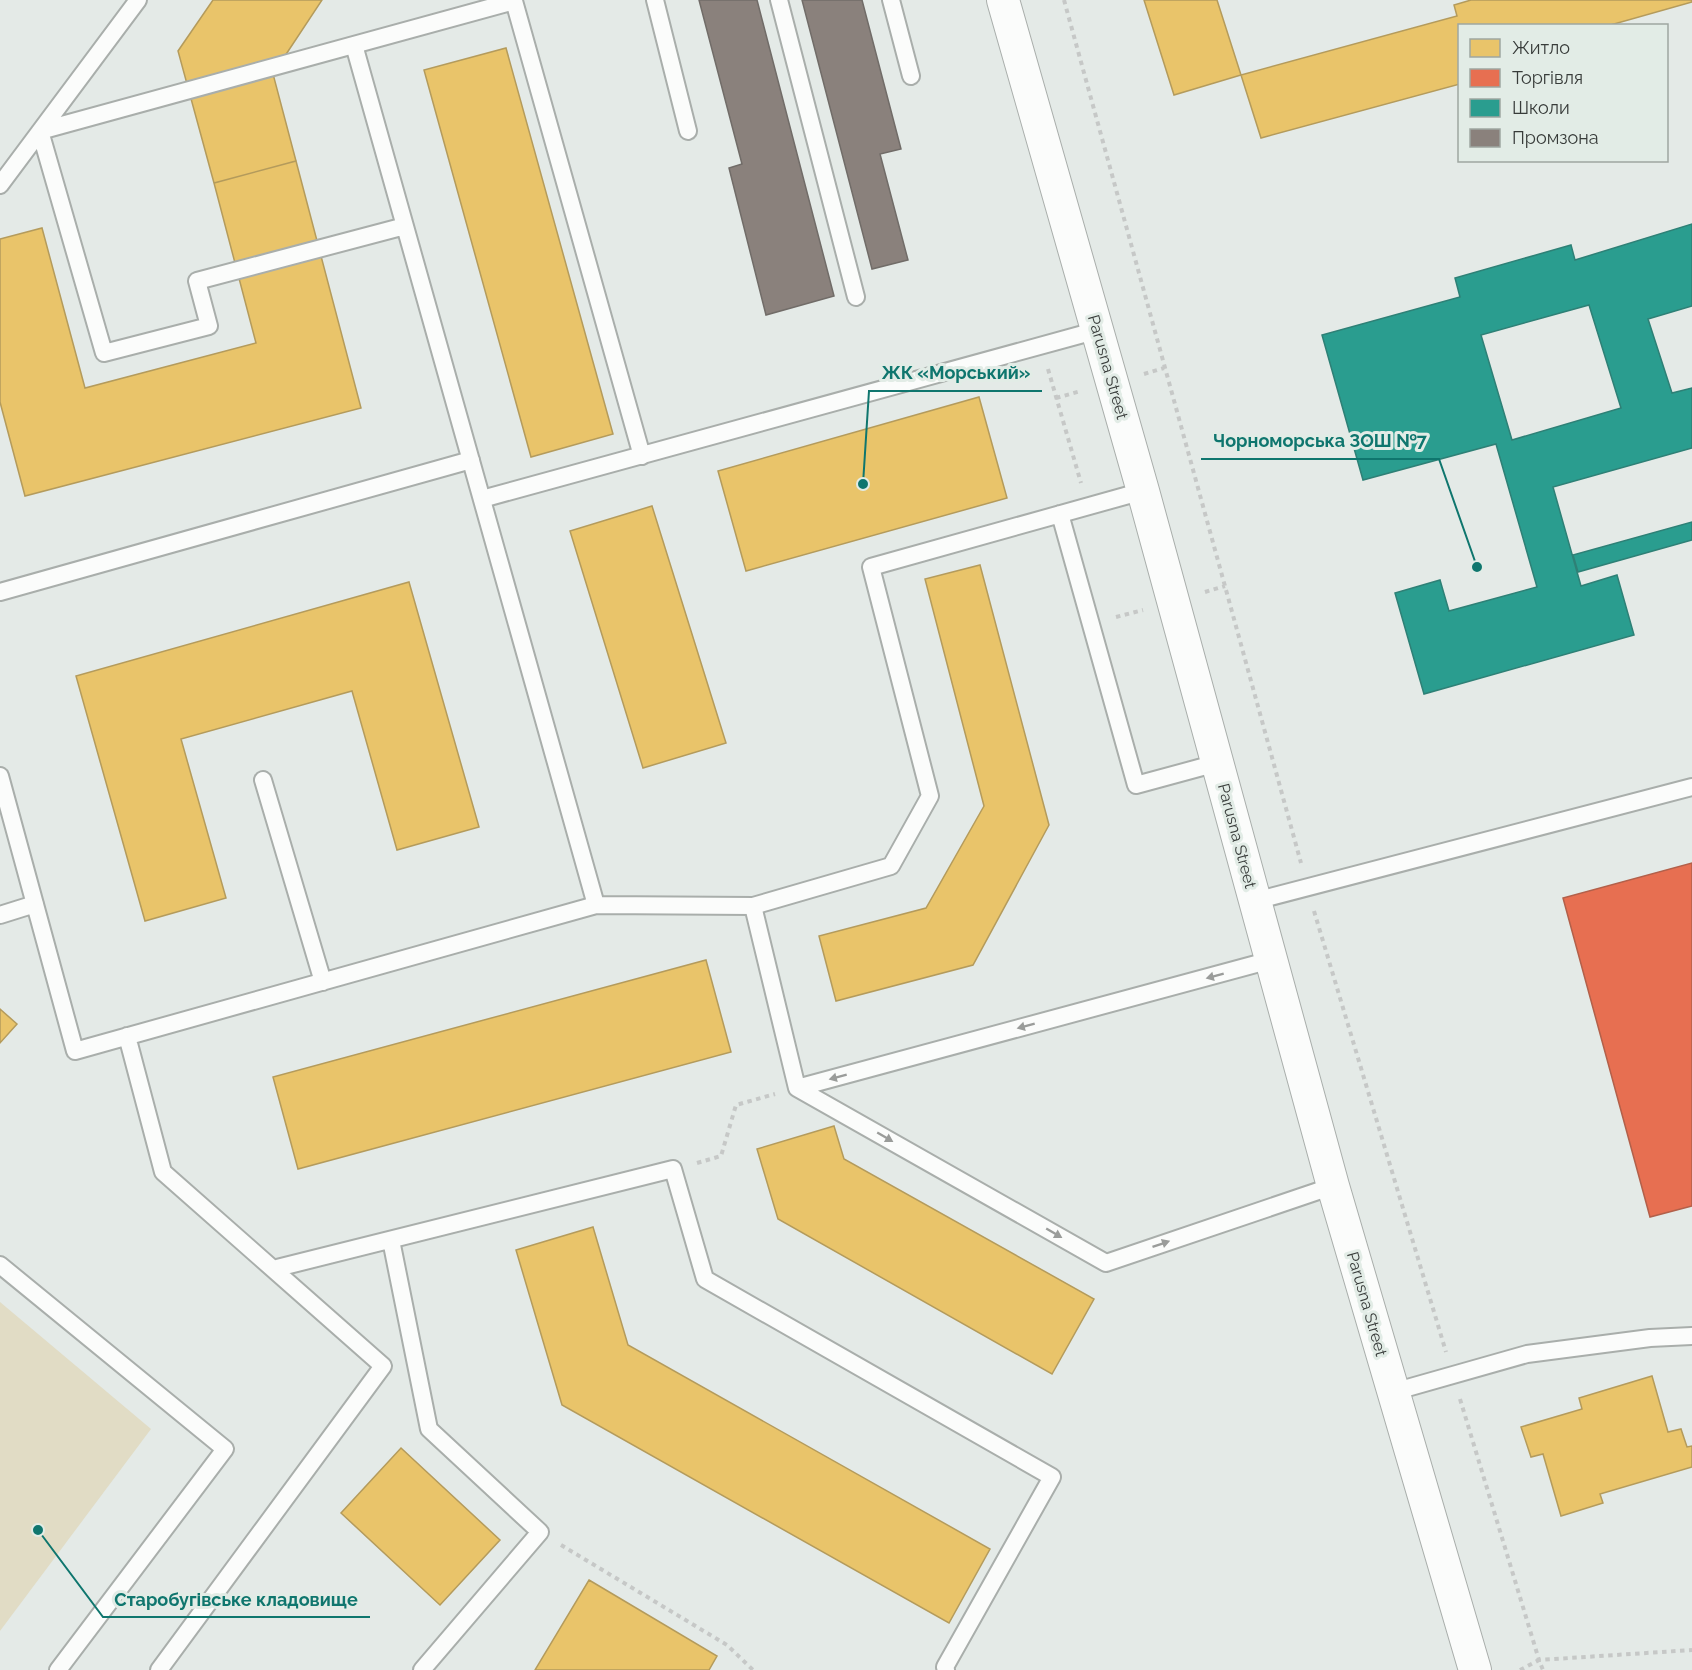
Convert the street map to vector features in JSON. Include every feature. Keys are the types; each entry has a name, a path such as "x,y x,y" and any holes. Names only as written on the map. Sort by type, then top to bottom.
{"street":[{"name":"Parusna Street","path":"1003,0 1143,490 1333,1186 1475,1670"}],"lane":[{"path":"0,185 138,0"},
{"path":"655,0 688,131"},
{"path":"779,0 856,297"},
{"path":"891,0 911,76"},
{"path":"40,132 514,1 642,456"},
{"path":"354,45 596,905"},
{"path":"40,132 104,353 209,326 197,280 405,226"},
{"path":"482,500 1098,330"},
{"path":"0,592 471,460"},
{"path":"0,776 75,1051 596,905 753,906 891,866 930,796 871,567 1143,490"},
{"path":"1060,514 1136,785 1217,763"},
{"path":"263,780 323,982"},
{"path":"1255,901 1692,787"},
{"path":"0,915 35,904"},
{"path":"753,906 797,1088 1106,1263 1333,1186"},
{"path":"797,1088 1271,960"},
{"path":"127,1036 163,1172 383,1366 159,1670"},
{"path":"273,1269 673,1169 705,1279 1052,1477 945,1667 946,1670"},
{"path":"391,1240 429,1429 540,1532 422,1670"},
{"path":"0,1265 225,1449 58,1670"},
{"path":"1393,1392 1527,1354 1650,1338 1692,1336"}],"path":[{"path":"1064,0 1307,888 1543,1670"},
{"path":"1042,345 1087,506"},
{"path":"673,1169 721,1156 736,1105 797,1088"},
{"path":"540,1532 727,1646 753,1670"},
{"path":"1520,1670 1539,1660 1692,1650"}],"shaded area":[{"path":"0,1302 151,1429 0,1631"}],"building: Житло":[{"path":"213,0 322,0 273,74 296,161 214,183 178,51"},
{"path":"1144,0 1217,0 1241,75 1174,95"},
{"path":"1471,0 1692,0 1692,2 1614,24 1458,24 1458,85 1261,138 1241,75 1457,16 1454,5"},
{"path":"506,48 613,434 531,457 424,70"},
{"path":"296,161 361,408 25,496 0,402 0,239 42,228 85,388 256,343 214,183"},
{"path":"979,397 1007,498 746,571 718,471"},
{"path":"652,506 726,743 643,768 570,531"},
{"path":"980,565 1049,825 973,965 836,1001 819,936 926,908 984,806 925,579"},
{"path":"409,582 479,827 397,850 352,691 181,739 226,898 145,921 76,676"},
{"path":"706,960 731,1052 298,1169 273,1077"},
{"path":"0,1009 17,1024 0,1043"},
{"path":"834,1126 844,1159 1094,1299 1052,1374 778,1219 757,1149"},
{"path":"593,1227 628,1345 990,1549 949,1623 562,1405 516,1250"},
{"path":"1652,1376 1668,1432 1681,1429 1687,1447 1692,1446 1692,1467 1600,1494 1603,1503 1561,1516 1543,1454 1531,1457 1521,1427 1582,1409 1579,1398"},
{"path":"401,1448 500,1540 440,1605 341,1513"},
{"path":"589,1580 717,1656 709,1670 535,1670"}],"building: Торгівля":[{"path":"1692,863 1692,1206 1650,1217 1563,898"}],"building: Школи":[{"path":"1692,224 1692,306 1648,319 1672,393 1692,388 1692,448 1553,487 1581,586 1617,575 1634,635 1424,694 1395,593 1440,580 1449,611 1537,587 1496,444 1363,480 1322,335 1460,297 1455,278 1571,245 1575,260","holes":["1589,305 1621,408 1512,440 1481,335"]},
{"path":"1692,522 1692,540 1578,572 1573,555"}],"building: Промзона":[{"path":"699,0 757,0 834,296 766,315 729,168 742,164"},
{"path":"802,0 862,0 901,149 880,154 908,260 872,269"}],"place":[{"name":"ЖК «Морський»","path":"863,484"},
{"name":"Чорноморська ЗОШ №7","path":"1477,567"},
{"name":"Старобугівське кладовище","path":"38,1530"}]}
